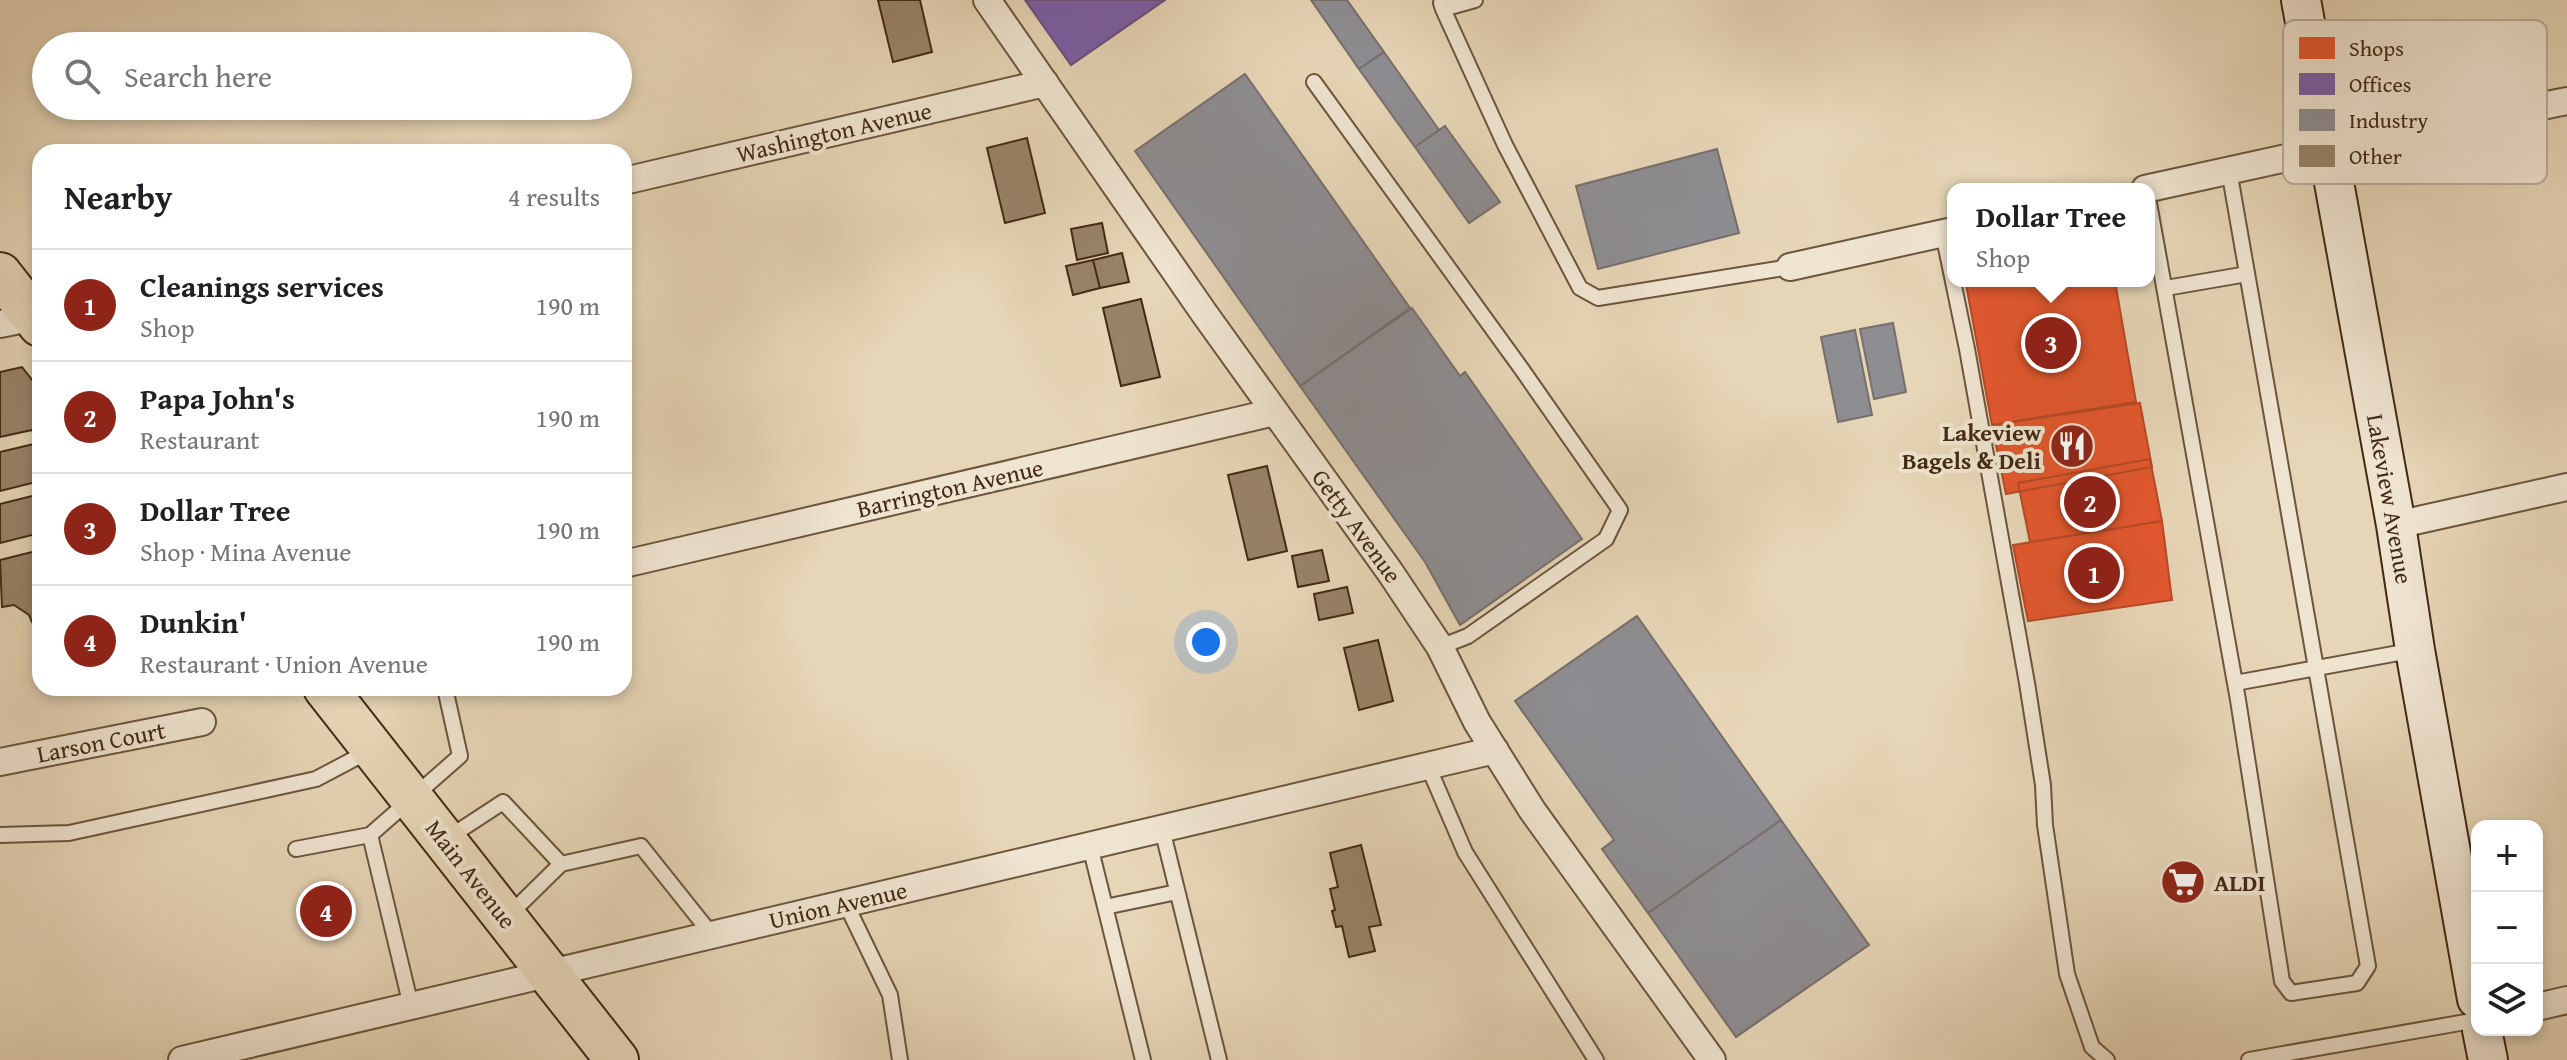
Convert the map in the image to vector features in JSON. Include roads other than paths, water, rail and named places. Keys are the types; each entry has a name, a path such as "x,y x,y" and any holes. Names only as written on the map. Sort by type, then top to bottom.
{"main road":[{"name":"Lakeview Avenue","path":"2301,0 2304,20"},
{"name":"Lakeview Avenue","path":"2333,184 2396,525 2471,965"},
{"path":"0,274 28,320"},
{"name":"Main Avenue","path":"331,696 617,1060"},
{"path":"2483,1036 2488,1060"}],"street":[{"name":"Getty Avenue","path":"987,0 1390,572 1440,647 1477,722 1532,810 1712,1060"},
{"name":"Washington Avenue","path":"632,179 1045,83"},
{"path":"2547,105 2567,101"},
{"path":"2155,187 2283,158"},
{"path":"1790,267 1947,232"},
{"name":"Barrington Avenue","path":"632,562 1275,412"},
{"path":"2396,525 2567,487"},
{"name":"Larson Court","path":"0,762 202,722"},
{"name":"Union Avenue","path":"182,1060 1495,750"},
{"path":"2543,1006 2567,1000"}],"lane":[{"path":"1475,0 1441,4 1505,145 1580,288 1598,298 1790,267"},
{"path":"1314,82 1620,510 1606,539 1468,636 1440,647"},
{"path":"2155,233 2235,683 2282,981 2291,993 2357,983 2368,966 2229,170"},
{"path":"2166,288 2247,274"},
{"path":"1957,287 2027,683 2067,974 2092,1047 2107,1060"},
{"path":"2235,683 2415,650"},
{"path":"296,849 370,835 460,756 447,696"},
{"path":"0,835 69,833 316,779 373,749"},
{"path":"1428,766 1465,852 1596,1060"},
{"path":"445,840 503,802 561,864"},
{"path":"1162,829 1219,1060"},
{"path":"370,835 411,1006"},
{"path":"506,918 561,864 641,846 712,935"},
{"path":"1090,846 1143,1060"},
{"path":"1105,907 1177,892"},
{"path":"846,904 890,995 900,1060"},
{"path":"2249,1060 2471,1021"}],"place":[{"name":"Dollar Tree","path":"2051,343"},
{"name":"Lakeview Bagels & Deli","path":"2072,446"},
{"name":"Papa John's","path":"2090,502"},
{"name":"Cleanings services","path":"2094,573"},
{"name":"ALDI","path":"2183,882"},
{"name":"Dunkin'","path":"326,911"}]}
